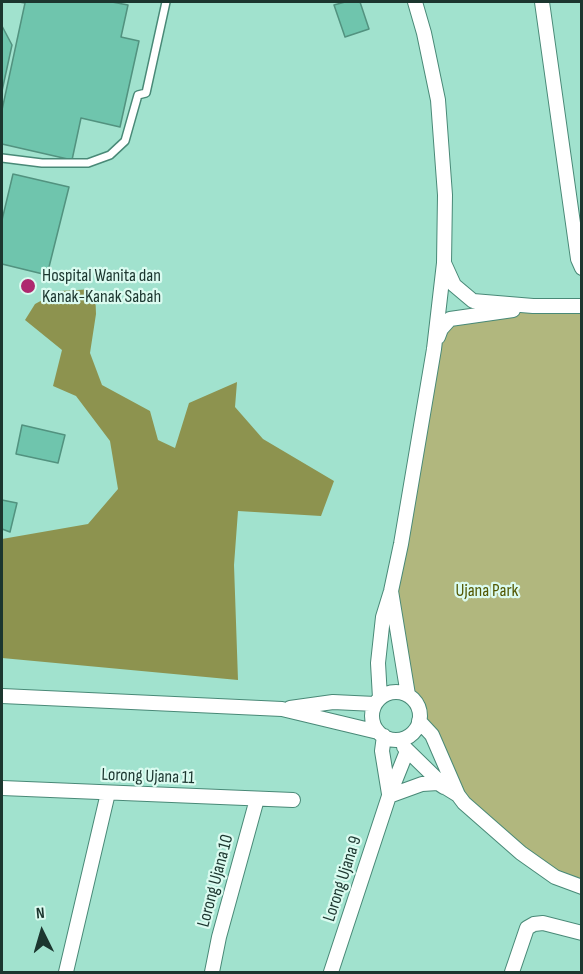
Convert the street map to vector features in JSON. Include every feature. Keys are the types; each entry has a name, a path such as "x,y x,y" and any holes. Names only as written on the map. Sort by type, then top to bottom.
{"street":[{"path":"381,734 372,718 378,701 378,663 383,617 401,544 434,350 444,263 445,195 438,100 415,2"},
{"path":"542,2 575,185 578,260 581,268"},
{"path":"444,263 454,285 473,300 533,306 582,306"},
{"path":"434,350 441,329 450,319 533,306"},
{"path":"282,709 399,739 412,733 419,720 418,706 408,695 391,591"},
{"path":"2,696 282,709 333,702 378,701 393,692 408,695"},
{"path":"419,720 432,735 458,795"},
{"name":"Lorong Ujana 9","path":"381,734 389,796"},
{"path":"399,739 407,752 445,787"},
{"name":"Lorong Ujana 9","path":"331,972 389,796 407,752"},
{"path":"389,796 422,784 438,783 458,795 493,830 521,853 555,877 582,887"},
{"name":"Lorong Ujana 11","path":"2,788 293,800"},
{"path":"66,972 108,793"},
{"name":"Lorong Ujana 10","path":"212,972 219,937 256,799"},
{"path":"512,972 527,928 534,924 543,923 582,933"}],"lane":[{"path":"2,158 42,163 88,163 110,155 125,141 138,95 146,93 166,2"}],"green space":[{"path":"95,289 96,314 90,353 102,385 150,411 158,440 175,448 189,403 237,382 235,407 263,439 334,481 321,516 238,511 234,565 238,680 2,658 2,539 88,524 118,489 110,441 76,396 53,386 62,350 25,320 35,304 59,291"},
{"name":"Ujana Park","path":"581,306 581,887 555,877 464,804 419,721 418,706 408,695 394,604 441,329 467,315"}],"building":[{"path":"19,2 112,2 128,5 121,37 139,41 120,127 81,118 72,160 2,144 2,110 25,3"},
{"path":"360,2 369,29 345,37 334,5"},
{"path":"2,26 12,45 2,91"},
{"path":"13,174 69,187 47,275 2,264 2,220"},
{"path":"22,425 65,435 58,463 16,454"},
{"path":"2,500 17,503 10,532 2,529"}],"place":[{"name":"Hospital Wanita dan Kanak-Kanak Sabah","path":"28,286"}]}
